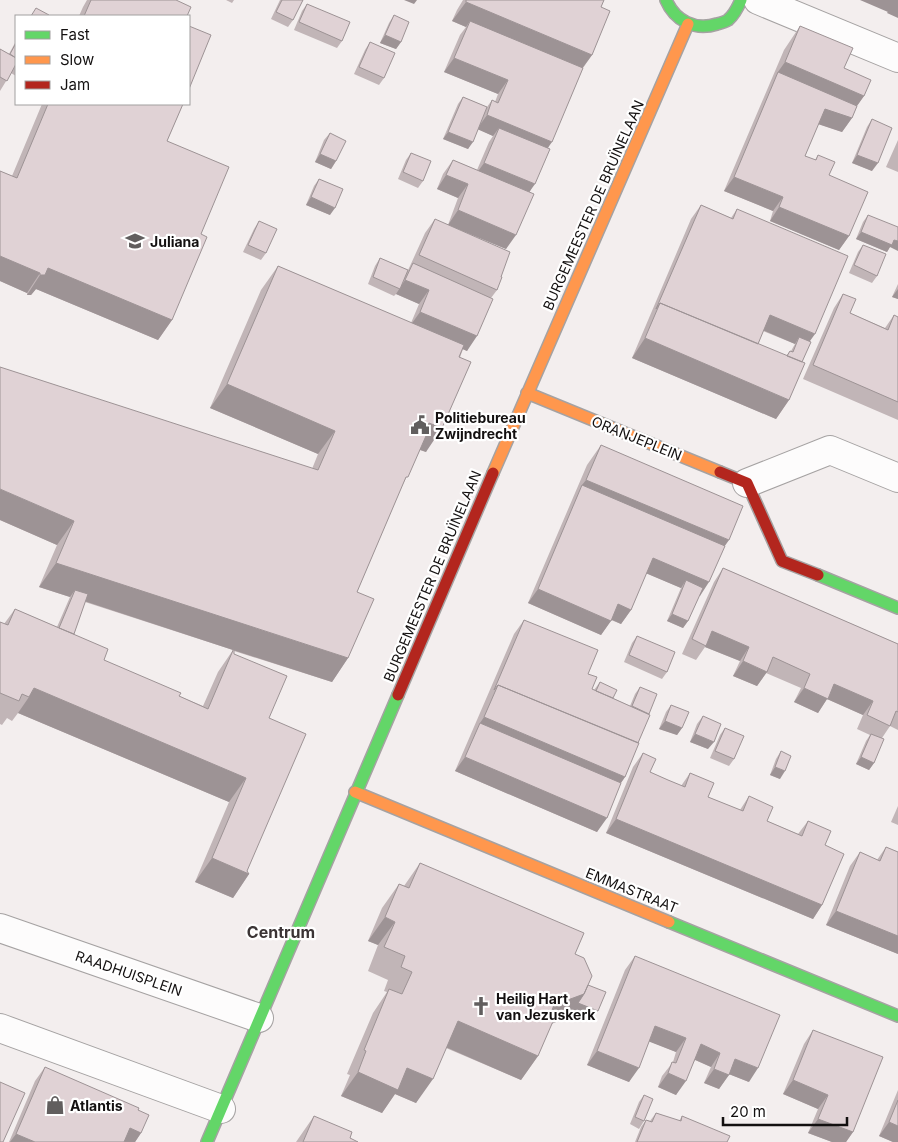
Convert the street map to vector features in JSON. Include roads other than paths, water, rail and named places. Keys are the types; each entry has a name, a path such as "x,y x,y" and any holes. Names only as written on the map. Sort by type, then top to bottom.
{"street":[{"path":"666,0 674,14 692,26 713,26 728,20 741,0"},
{"path":"758,0 898,58"},
{"name":"BURGEMEESTER DE BRUÏNELAAN","path":"206,1142 527,392 688,24"},
{"name":"ORANJEPLEIN","path":"527,392 747,483"},
{"path":"898,478 830,450 747,483 782,560 898,608"},
{"name":"EMMASTRAAT","path":"355,792 898,1016"},
{"name":"RAADHUISPLEIN","path":"0,928 259,1018"},
{"path":"0,1028 221,1109"}],"place":[{"name":"Juliana","path":"135,241"},
{"name":"Politiebureau Zwijndrecht","path":"420,425"},
{"name":"Heilig Hart van Jezuskerk","path":"481,1006"},
{"name":"Atlantis","path":"55,1105"}],"district":[{"name":"Centrum","path":"281,932"}]}
